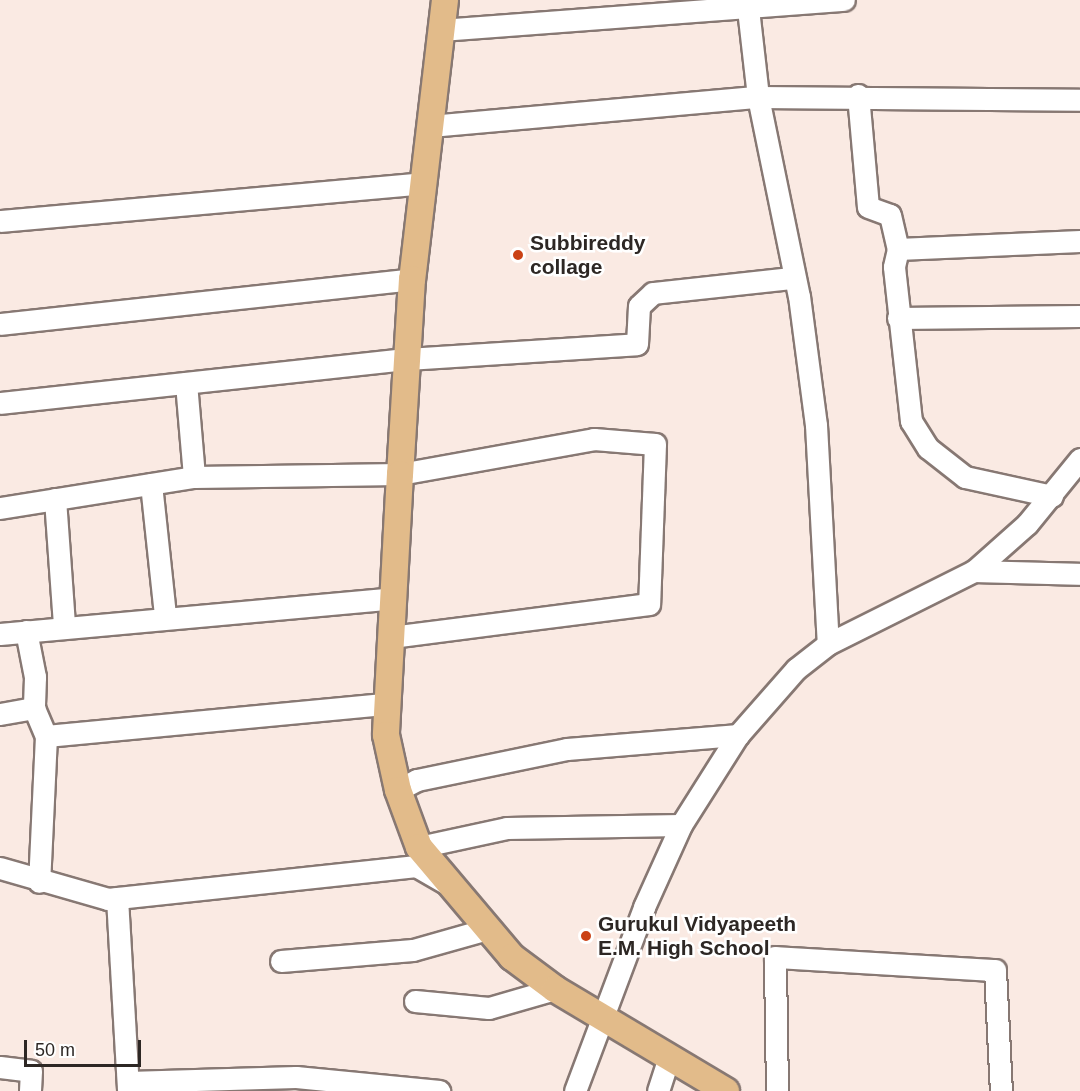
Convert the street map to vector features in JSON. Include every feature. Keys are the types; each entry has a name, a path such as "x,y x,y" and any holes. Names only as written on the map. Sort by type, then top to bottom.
{"main road":[{"path":"445,0 412,279 400,474 386,735 398,790 418,847 445,884 484,930 555,989 726,1091"}],"street":[{"path":"441,30 748,4 844,0"},
{"path":"748,4 758,97 792,278 816,425 828,644"},
{"path":"858,95 868,207 890,215 898,249 894,267 911,422 928,448 965,477 1052,496"},
{"path":"430,126 758,97 858,95 1080,100"},
{"path":"0,221 423,183"},
{"path":"898,249 1080,241"},
{"path":"0,404 407,359 637,344 639,306 653,293 792,278"},
{"path":"0,324 412,279"},
{"path":"898,318 1080,316"},
{"path":"186,383 194,477"},
{"path":"0,507 194,477 400,474 594,439 655,444 649,604 391,637"},
{"path":"575,1091 601,1017 681,825 738,735 796,669 828,644 974,571 1052,496 1080,459"},
{"path":"151,484 165,616"},
{"path":"55,499 64,624"},
{"path":"974,571 1080,574"},
{"path":"0,634 64,624 393,598"},
{"path":"26,631 35,677 34,708 46,736 39,882"},
{"path":"46,736 387,704"},
{"path":"0,714 34,708"},
{"path":"398,790 417,780 567,749 738,735"},
{"path":"418,847 507,828 681,825"},
{"path":"0,868 39,882 117,898 416,866 445,884"},
{"path":"117,898 128,1086 296,1077 439,1091"},
{"path":"281,961 412,950 484,930"},
{"path":"777,1091 775,957 995,969 1001,1091"},
{"path":"415,1001 489,1008 555,989"},
{"path":"658,1091 669,1057"},
{"path":"0,1067 31,1071 30,1091"}],"place":[{"name":"Subbireddy collage","path":"518,255"},
{"name":"Gurukul Vidyapeeth E.M. High School","path":"586,936"}]}
